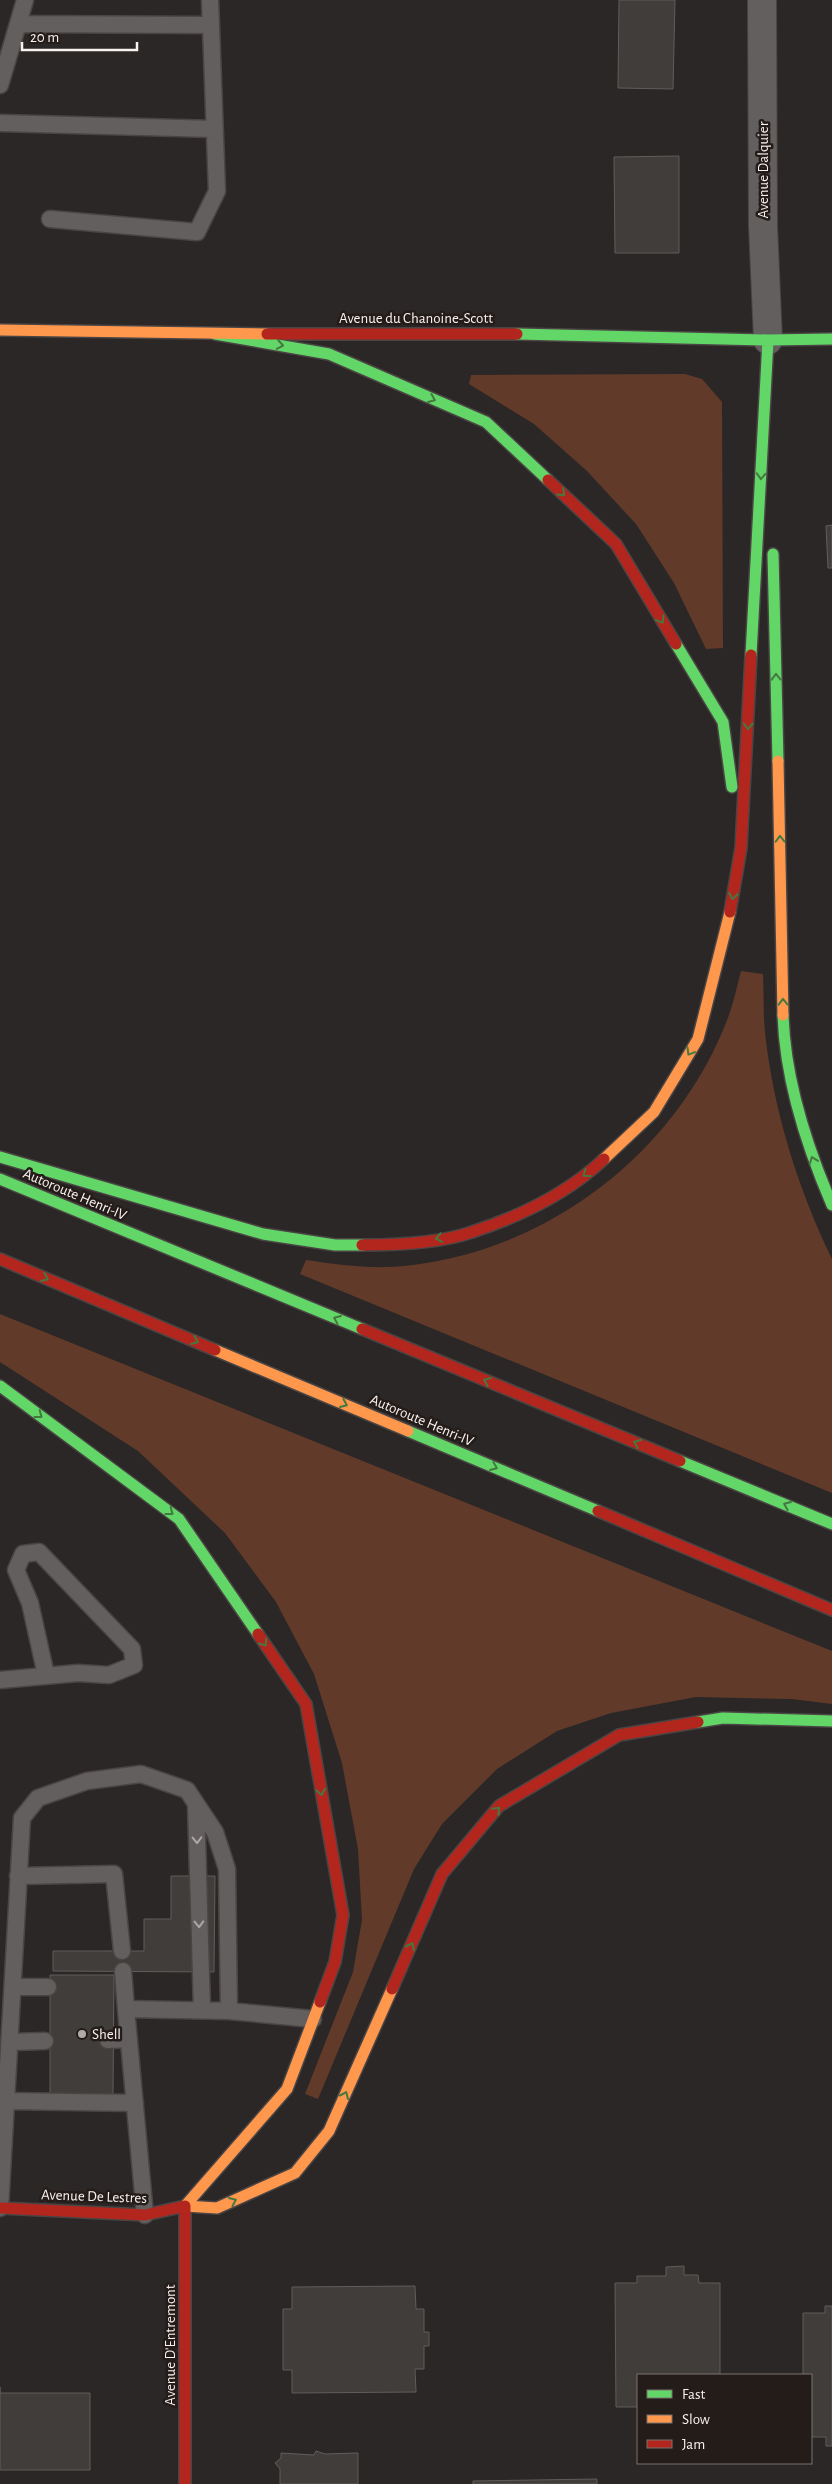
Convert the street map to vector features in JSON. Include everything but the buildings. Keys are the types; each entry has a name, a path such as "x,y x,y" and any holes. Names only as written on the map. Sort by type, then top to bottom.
{"main road":[{"name":"Avenue du Chanoine-Scott","path":"0,330 214,334 474,333 768,340 832,339"},
{"path":"214,334 329,354 486,422 616,544 723,722 741,848"},
{"path":"768,340 772,499"},
{"path":"0,1157 263,1234 335,1245 398,1245 470,1233 529,1209 588,1174 654,1112 698,1039 728,924 741,848 768,340"},
{"path":"773,539 784,1046 812,1159 832,1205"},
{"name":"Autoroute Henri-IV","path":"0,1179 832,1524"},
{"name":"Autoroute Henri-IV","path":"0,1259 832,1610"},
{"path":"0,1386 179,1519 306,1704 343,1915 335,1962 287,2089 186,2206"},
{"name":"Avenue De Lestres","path":"0,2208 145,2215 186,2206 217,2208 296,2173 329,2131 442,1874 499,1806 619,1735 723,1718 832,1721"},
{"name":"Avenue D'Entremont","path":"185,2484 186,2206"}],"street":[{"name":"Avenue Dalquier","path":"762,0 763,226 768,340"}],"lane":[{"path":"0,85 25,0"},
{"path":"50,219 197,232 217,191 210,0"},
{"path":"19,24 210,25"},
{"path":"0,123 214,129"},
{"path":"0,1680 78,1673 109,1675 134,1665 132,1649 39,1552 23,1554 16,1570 30,1603 46,1675"},
{"path":"0,2208 22,1818 38,1798 87,1780 141,1774 186,1790 215,1832 227,1869 229,2011"},
{"path":"196,1804 202,2010"},
{"path":"18,1876 114,1874 122,1951"},
{"path":"123,1971 116,1988 126,2009 145,2215"},
{"path":"13,1987 48,1987"},
{"path":"126,2009 229,2011 313,2020"},
{"path":"108,2040 129,2039"},
{"path":"10,2042 45,2041"},
{"path":"6,2101 135,2103"}],"shaded area":[{"path":"685,374 702,379 722,402 723,648 706,649 674,583 636,524 587,471 534,424 469,384 471,375"},
{"path":"741,971 763,974 765,1032 774,1090 781,1119 808,1205 832,1259 832,1493 300,1274 306,1260 389,1267 445,1260 498,1244 549,1221 596,1191 638,1155 675,1113 706,1066 729,1015"},
{"path":"0,1314 832,1651 832,1704 792,1699 696,1697 611,1713 557,1731 497,1769 442,1824 414,1869 318,2099 305,2094 353,1972 362,1920 358,1849 342,1763 314,1674 276,1602 225,1533 138,1451 0,1362"}],"traffic: fast":[{"path":"215,334 329,354 486,422 548,480"},
{"path":"517,334 768,340 832,339"},
{"path":"751,655 768,340"},
{"path":"773,554 778,761"},
{"path":"676,644 723,722 732,787"},
{"path":"783,1015 788,1063 799,1112 814,1160 832,1205"},
{"path":"0,1157 263,1234 335,1245 362,1245"},
{"path":"0,1179 362,1329"},
{"path":"0,1386 179,1519 258,1634"},
{"path":"408,1431 598,1511"},
{"path":"680,1461 832,1524"},
{"path":"698,1722 723,1718 832,1721"}],"traffic: slow":[{"path":"0,330 267,334"},
{"path":"778,761 783,1015"},
{"path":"604,1159 654,1112 698,1039 730,912"},
{"path":"215,1350 408,1431"},
{"path":"185,2206 217,2208 295,2173 329,2131 392,1989"},
{"path":"185,2206 287,2089 320,2002"}],"traffic: jam":[{"path":"267,334 517,334"},
{"path":"548,480 616,544 676,644"},
{"path":"730,912 741,848 751,655"},
{"path":"362,1245 403,1244 446,1239 489,1226 542,1203 575,1183 604,1159"},
{"path":"0,1259 215,1350"},
{"path":"362,1329 680,1461"},
{"path":"598,1511 832,1610"},
{"path":"258,1634 306,1704 343,1915 335,1962 320,2002"},
{"path":"392,1989 442,1874 499,1806 619,1735 698,1722"},
{"path":"0,2208 145,2215 185,2206 185,2484"}],"place":[{"name":"Shell","path":"82,2034"}]}
